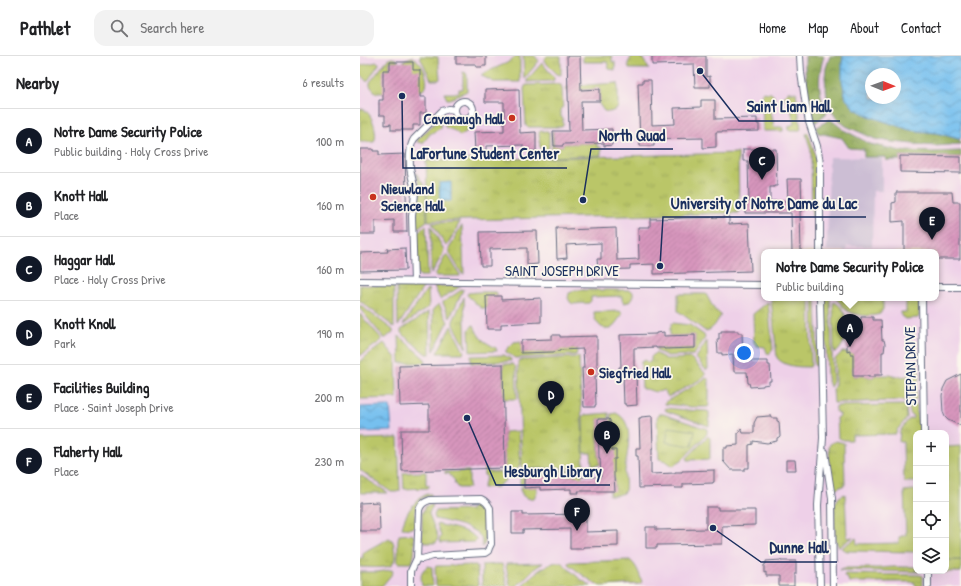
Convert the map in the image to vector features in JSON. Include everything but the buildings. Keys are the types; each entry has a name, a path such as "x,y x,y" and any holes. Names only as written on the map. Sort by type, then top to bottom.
{"street":[{"path":"800,56 801,73 809,122 817,146 820,163 820,249"},
{"path":"414,282 412,216 414,206 414,190 410,171 411,143 442,111 449,109 454,110"},
{"name":"SAINT JOSEPH DRIVE","path":"360,281 761,285"},
{"path":"939,287 961,287"},
{"path":"820,301 823,438 818,505 820,586"},
{"name":"STEPAN DRIVE","path":"922,301 924,430"},
{"path":"823,438 832,498 832,586"},
{"path":"411,586 411,571 417,558 419,510 421,504 430,500 481,499 488,504 490,508 491,544 488,551 485,553 433,556 422,559 417,558"},
{"path":"928,574 928,586"}],"shaded area":[{"path":"360,56 961,56 961,586 360,586"},
{"path":"829,157 882,158 882,191 873,191 872,246 847,246 846,249 827,249"}],"green space":[{"path":"420,56 438,57 439,80 431,80"},
{"path":"516,56 520,56 520,82 494,82 482,76 482,74 507,63"},
{"path":"523,56 535,56 539,61 524,79"},
{"path":"547,56 561,56 561,75 557,74 544,61"},
{"path":"583,56 612,56 612,62 615,62 615,70 609,69 607,62 583,62"},
{"path":"632,56 641,56 649,69 629,69 628,63"},
{"path":"805,56 824,56 820,71 820,92 827,113 815,123 807,90"},
{"path":"830,56 843,56 842,63 855,109 869,116 910,130 937,133 959,139 961,144 935,146 892,142 875,139 846,126 837,119 833,113 827,97 825,77"},
{"path":"412,57 419,62 426,74 426,87 420,92 413,70 404,62 404,60"},
{"path":"392,58 398,60 398,62 390,62 390,70 384,93 376,93 370,86 370,82 387,60"},
{"path":"377,62 379,64 367,82 360,74 360,66"},
{"path":"542,63 554,77 554,80 527,82 527,80"},
{"path":"463,72 467,75 467,91 447,99 444,93 459,93 459,89 463,89"},
{"path":"618,83 618,106 617,109 610,112 604,111 599,104 600,87 595,89 565,90 566,87 571,86"},
{"path":"561,85 562,88 563,107 561,108 561,117 563,118 563,126 527,127 525,86"},
{"path":"762,92 771,93 774,96 774,99 769,100 774,127 781,127 783,128 783,131 763,131"},
{"path":"787,92 796,92 800,130 789,130 789,126 794,124 789,98 784,98 784,95"},
{"path":"360,109 368,112 371,117 375,127 374,142 360,142"},
{"path":"444,116 450,116 463,125 470,123 470,129 460,136 458,133 445,127"},
{"path":"441,117 441,128 430,134 423,143 417,142 418,139"},
{"path":"830,119 844,130 870,144 901,151 961,151 961,157 900,156 900,160 886,160 886,157 864,157 864,149 849,148 842,138 818,133 816,128"},
{"path":"552,131 554,146 563,146 563,144 597,143 597,147 601,147 601,155 548,157 552,148"},
{"path":"539,132 549,132 549,147 545,154 540,147"},
{"path":"808,132 816,161 815,214 813,217 811,151 806,134"},
{"path":"738,153 739,213 428,221 426,161"},
{"path":"416,173 426,188 427,221 416,229 419,184"},
{"path":"460,222 447,246 432,223 434,223"},
{"path":"426,225 428,275 420,276 418,273 417,233"},
{"path":"431,226 444,250 431,274"},
{"path":"461,226 464,274 462,274 449,252 449,249"},
{"path":"446,255 448,255 460,276 435,275"},
{"path":"360,285 394,286 394,327 360,301"},
{"path":"397,286 424,286 398,326"},
{"path":"434,286 461,286 440,299"},
{"path":"427,289 429,307 403,325"},
{"path":"463,290 450,318 443,302"},
{"path":"574,290 631,290 633,292 633,299 624,303 622,296 591,297 591,301 589,303 573,304 568,298 569,293"},
{"path":"496,292 497,296 487,308 481,308 467,295 468,293"},
{"path":"678,294 706,294 714,309 721,315 713,328 705,331 678,311"},
{"path":"464,297 466,348 453,323"},
{"path":"771,301 810,301 810,367 788,365 777,358"},
{"path":"813,301 816,301 818,362 816,366 814,365"},
{"path":"825,301 830,301 833,381 830,387 827,378"},
{"path":"838,301 883,301 883,309 880,314 876,315 858,315 846,310"},
{"path":"906,301 919,301 918,318 905,319 901,316 901,312 906,312"},
{"path":"768,302 773,349 769,354 767,353 765,347 757,346 754,343 753,314"},
{"path":"834,302 840,306 844,312 847,326 844,342 836,353 834,351"},
{"path":"439,304 448,322 434,351 433,309"},
{"path":"360,305 393,330 393,332 384,338 360,309"},
{"path":"620,311 622,315 611,329 601,327 596,321 594,315 594,312"},
{"path":"428,312 430,354 426,354 401,333 401,330"},
{"path":"360,314 382,339 360,356"},
{"path":"672,323 690,325 704,335 705,338 694,355 667,356 657,351 656,348 695,348 695,335 670,336 670,328"},
{"path":"473,325 482,339 496,348 497,351 470,351 469,330"},
{"path":"451,326 464,352 437,353"},
{"path":"399,336 425,359 426,363 400,363"},
{"path":"521,341 522,353 560,351 560,349 578,349 576,355 516,358 506,352 506,350 514,342"},
{"path":"706,342 708,369 707,370 696,358"},
{"path":"384,343 396,358 397,398 360,399 360,361"},
{"path":"842,352 853,353 853,376 909,376 909,370 919,370 920,377 917,384 916,400 834,403 833,389 835,384 835,359"},
{"path":"655,353 666,359 691,358 705,373 705,375 703,378 668,397 664,390 655,392 648,389 642,389 641,362 645,360 648,363 651,361 651,357"},
{"path":"504,355 511,359 511,361 471,363 471,356"},
{"path":"579,357 584,467 522,469 518,361"},
{"path":"503,364 513,364 516,367 517,399 504,399"},
{"path":"707,378 709,380 708,407 665,404 665,402"},
{"path":"911,404 917,405 917,417 920,430 913,430 913,482 904,482 903,442 899,442 900,431 908,420 913,418 910,414 909,406"},
{"path":"905,405 907,418 897,430 896,434 852,435 852,440 843,440 838,437 837,418 840,414 836,412 836,406"},
{"path":"666,408 707,411 709,412 709,426 666,411"},
{"path":"609,413 609,419 598,419 600,465 592,465 591,453 584,453 583,418 584,415"},
{"path":"616,413 626,424 629,439 625,473 625,490 621,494 609,495 610,491 615,490 610,423 611,414"},
{"path":"659,414 707,429 707,434 683,459 673,466 666,461 659,459 657,417"},
{"path":"669,427 695,431 692,446 666,442"},
{"path":"518,431 520,465 512,475 508,476 502,470 505,467 504,432"},
{"path":"708,436 710,438 710,459 688,460 687,458"},
{"path":"398,438 400,491 391,492 360,470 360,439"},
{"path":"836,441 844,443 845,485 833,492 830,473 829,446 831,443"},
{"path":"961,446 961,560 949,560 949,447"},
{"path":"484,468 487,468 488,472 499,472 506,478 506,480 497,487 483,488 487,477 484,475"},
{"path":"582,469 582,478 579,478 578,476 568,476 561,472 557,476 524,477 524,485 520,484 521,474 525,470"},
{"path":"469,471 469,488 458,488 454,483 455,481 448,473 446,474 444,472"},
{"path":"426,472 426,485 429,485 428,488 404,489 403,473"},
{"path":"360,475 387,492 387,493 360,493"},
{"path":"521,487 537,487 537,492 534,498 530,499 523,496 520,490"},
{"path":"913,490 913,552 847,551 841,548 856,538 857,544 899,543 899,537 906,535 904,491"},
{"path":"427,494 431,494 431,496 419,501 414,526 412,528 402,528 410,508"},
{"path":"845,494 847,538 853,537 839,547 835,539 834,505 839,497"},
{"path":"474,503 480,506 484,512 485,543 482,547 481,538 473,530 435,519 434,515 436,511 470,510"},
{"path":"428,505 433,505 429,514 438,537 436,543 426,542 422,539 422,513"},
{"path":"437,524 458,529 470,534 474,536 476,541 441,543 439,541 441,536"},
{"path":"411,534 414,536 415,543 412,563 398,563 399,535"},
{"path":"389,538 393,541 394,545 395,557 392,565 382,567 360,567 360,558 363,558 364,552"},
{"path":"630,560 636,567 640,576 642,582 639,584 601,586 588,579 568,564 569,562"},
{"path":"949,560 961,560 961,572 949,572"},
{"path":"556,562 561,562 579,578 591,586 522,586 538,571"},
{"path":"543,563 534,569 517,586 510,586 506,564"},
{"path":"502,564 507,586 482,586 482,565"},
{"path":"476,565 478,586 436,586 436,566"},
{"path":"428,566 432,567 433,586 422,586 422,572"},
{"path":"913,567 913,572 839,570 844,568"},
{"path":"392,570 392,574 382,586 360,586 360,572"},
{"path":"845,574 920,575 923,576 923,586 916,586 914,582 849,582 847,577 845,578"}],"water":[{"path":"843,56 961,56 961,138 959,139 937,133 910,130 869,116 855,109 846,99 842,81"},
{"path":"451,182 451,201 440,201 439,183"},
{"path":"390,406 392,431 360,432 360,407"}],"place":[{"name":"Saint Liam Hall","path":"700,71"},
{"name":"LaFortune Student Center","path":"402,96"},
{"name":"Cavanaugh Hall","path":"512,118"},
{"name":"Haggar Hall","path":"762,180"},
{"name":"Nieuwland Science Hall","path":"373,197"},
{"name":"North Quad","path":"583,200"},
{"name":"Facilities Building","path":"932,240"},
{"name":"University of Notre Dame du Lac","path":"660,266"},
{"name":"Notre Dame Security Police","path":"850,347"},
{"name":"Siegfried Hall","path":"591,372"},
{"name":"Knott Knoll","path":"551,414"},
{"name":"Hesburgh Library","path":"467,418"},
{"name":"Knott Hall","path":"607,454"},
{"name":"Dunne Hall","path":"713,528"},
{"name":"Flaherty Hall","path":"577,531"}]}
